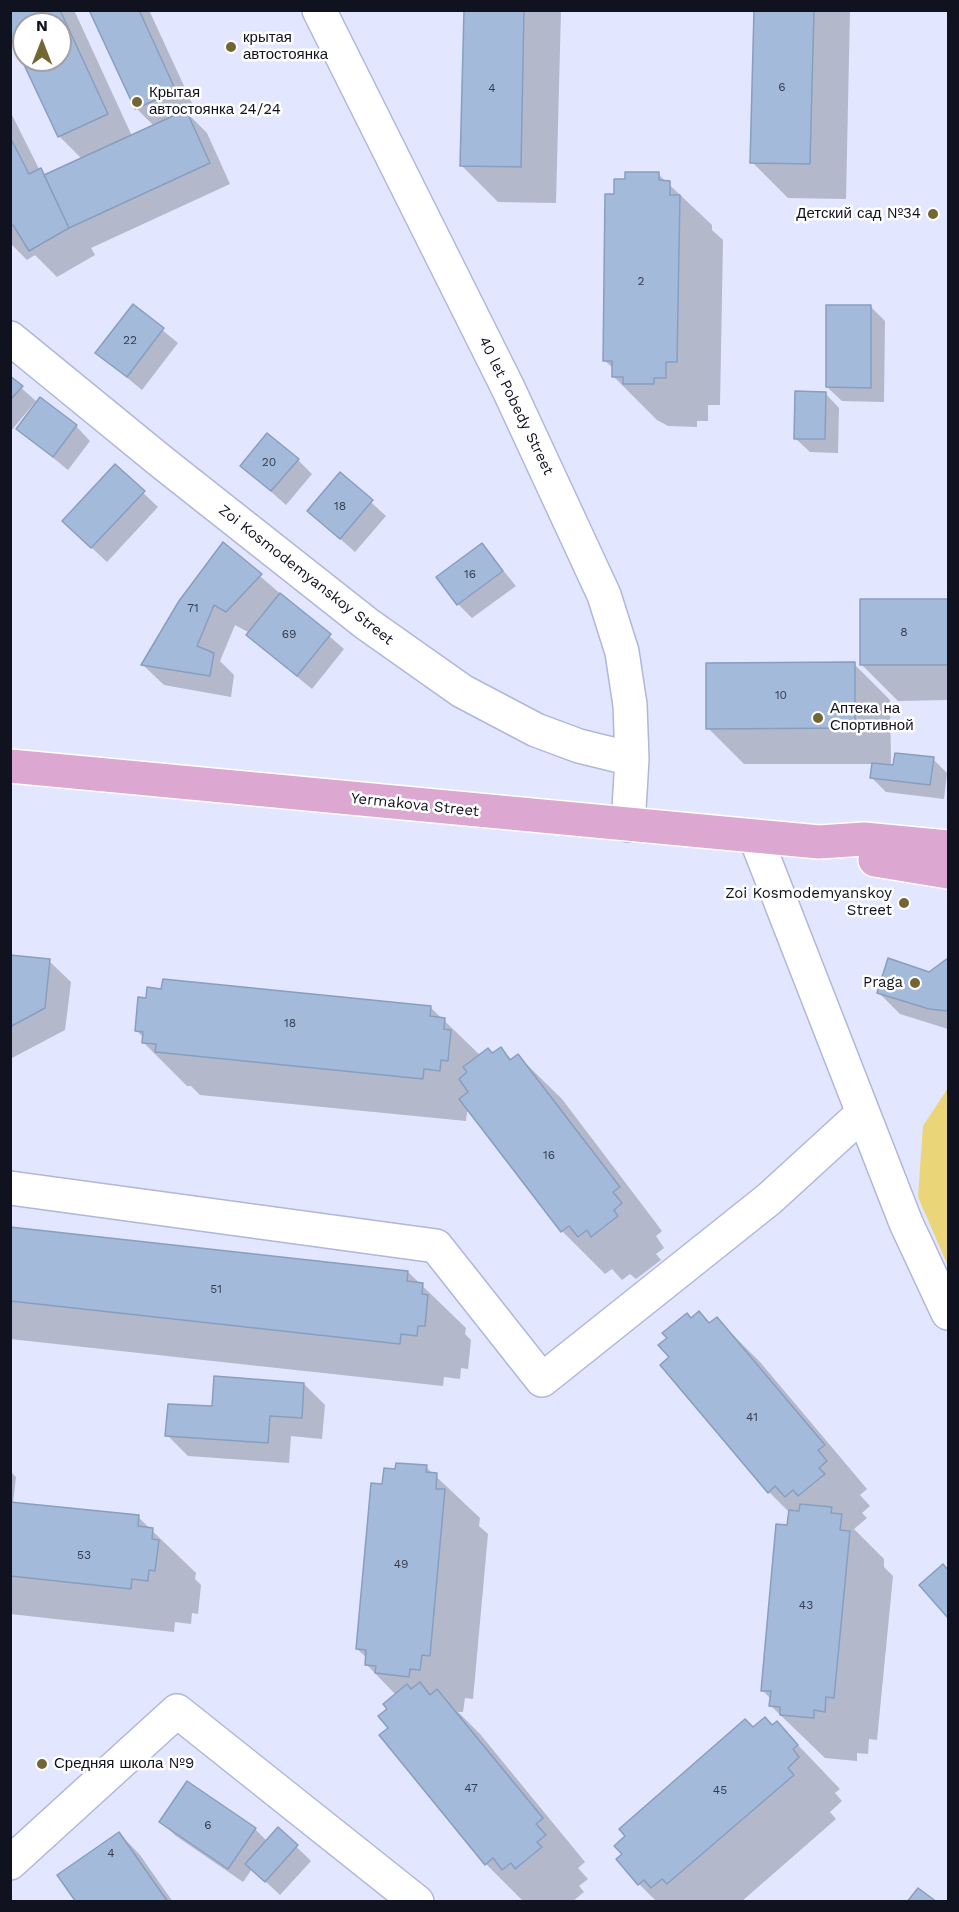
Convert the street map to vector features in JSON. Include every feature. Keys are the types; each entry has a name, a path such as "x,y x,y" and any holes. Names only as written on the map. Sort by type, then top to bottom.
{"main road":[{"name":"Yermakova Street","path":"10,766 819,842 864,839 948,847"},
{"name":"Yermakova Street","path":"819,842 860,857 948,872"}],"street":[{"name":"40 let Pobedy Street","path":"319,10 493,356 604,595 622,652 630,705 632,759 628,825"},
{"name":"Zoi Kosmodemyanskoy Street","path":"10,338 367,624 462,691 536,730 579,746 632,759"},
{"path":"754,836 906,1222 948,1312"},
{"path":"10,1188 436,1246 542,1380 769,1199 862,1114"},
{"path":"10,1863 177,1711 417,1902"}],"shaded area":[{"path":"948,1088 948,1266 918,1197 923,1126"}],"building":[{"path":"10,10 60,10 61,12 12,12 12,39"},
{"path":"89,10 139,10 176,91 135,109"},
{"path":"464,10 524,10 521,167 460,166"},
{"path":"754,10 814,10 810,164 750,163"},
{"path":"72,36 108,114 58,137 27,72 72,72"},
{"path":"186,110 210,163 69,228 44,175"},
{"path":"10,137 29,174 41,168 69,228 29,251 13,225 10,227"},
{"path":"625,172 659,172 659,180 670,181 670,195 680,195 677,362 666,362 666,378 654,378 654,384 623,384 623,377 612,377 612,361 603,361 605,194 614,194 614,179 625,179"},
{"path":"133,304 164,328 127,377 95,353"},
{"path":"826,305 871,305 871,388 826,387"},
{"path":"10,376 23,386 10,400"},
{"path":"795,391 826,392 825,439 794,439"},
{"path":"40,397 77,425 53,457 16,429"},
{"path":"267,433 299,459 271,491 240,466"},
{"path":"115,464 145,491 91,548 62,521"},
{"path":"340,472 373,500 340,539 307,511"},
{"path":"223,542 262,574 226,612 214,605 197,646 214,653 210,676 141,665 179,601"},
{"path":"482,543 503,571 457,605 436,577"},
{"path":"280,593 331,634 297,676 246,635"},
{"path":"860,599 948,599 948,665 860,665"},
{"path":"855,662 855,728 706,729 706,663"},
{"path":"895,753 934,757 930,785 870,778 872,763 893,765"},
{"path":"10,955 50,959 45,1008 10,1027"},
{"name":"Praga","path":"888,958 929,972 948,958 948,1011 929,1009 877,993"},
{"path":"163,979 431,1006 430,1016 445,1018 444,1029 451,1030 448,1061 441,1060 440,1071 424,1069 423,1079 155,1052 156,1044 142,1043 143,1032 135,1031 138,997 146,998 147,987 161,989"},
{"path":"501,1047 510,1060 518,1054 620,1187 613,1192 622,1203 614,1210 618,1216 591,1237 587,1230 578,1237 569,1226 561,1232 459,1099 468,1092 459,1079 467,1072 463,1067 488,1048 492,1053"},
{"path":"10,1227 408,1271 407,1281 423,1283 422,1294 428,1295 425,1326 418,1326 417,1336 401,1334 400,1344 10,1301"},
{"path":"699,1311 709,1323 717,1317 825,1445 818,1450 827,1461 819,1468 825,1474 798,1496 793,1490 785,1497 775,1486 768,1493 660,1365 669,1357 658,1345 667,1338 662,1333 687,1313 691,1318"},
{"path":"214,1376 304,1383 302,1418 270,1416 268,1443 165,1436 168,1404 212,1406"},
{"path":"396,1463 427,1465 426,1472 437,1473 436,1489 445,1489 430,1656 422,1655 420,1670 410,1669 409,1677 375,1673 376,1666 365,1665 366,1650 356,1649 371,1483 382,1484 384,1468 395,1469"},
{"path":"10,1502 139,1515 138,1526 153,1528 152,1539 159,1540 155,1571 149,1570 148,1581 132,1579 131,1589 10,1576"},
{"path":"800,1504 832,1507 831,1513 842,1514 840,1530 850,1531 834,1698 826,1697 825,1712 814,1710 814,1718 780,1715 780,1707 769,1706 771,1691 761,1691 776,1524 787,1525 789,1510 799,1511"},
{"path":"943,1564 948,1570 948,1618 919,1585"},
{"path":"420,1682 430,1695 437,1689 543,1818 536,1824 546,1835 537,1842 542,1847 515,1869 511,1863 502,1870 493,1858 485,1865 379,1735 388,1728 378,1716 387,1709 383,1704 407,1684 411,1689"},
{"path":"765,1717 772,1725 777,1721 798,1745 793,1749 799,1757 788,1768 794,1775 667,1884 662,1879 651,1888 644,1880 638,1885 616,1859 622,1854 614,1846 625,1836 619,1829 745,1719 753,1727"},
{"path":"187,1781 256,1828 228,1869 159,1822"},
{"path":"278,1827 298,1845 265,1882 245,1864"},
{"path":"119,1832 168,1902 76,1902 57,1875"},
{"path":"918,1888 937,1902 907,1902"}],"place":[{"name":"крытая автостоянка","path":"231,47"},
{"name":"Крытая автостоянка 24/24","path":"137,102"},
{"name":"Детский сад №34","path":"933,214"},
{"name":"Аптека на Спортивной","path":"818,718"},
{"name":"Zoi Kosmodemyanskoy Street","path":"904,903"},
{"name":"Praga","path":"915,983"},
{"name":"Средняя школа №9","path":"42,1764"}]}
